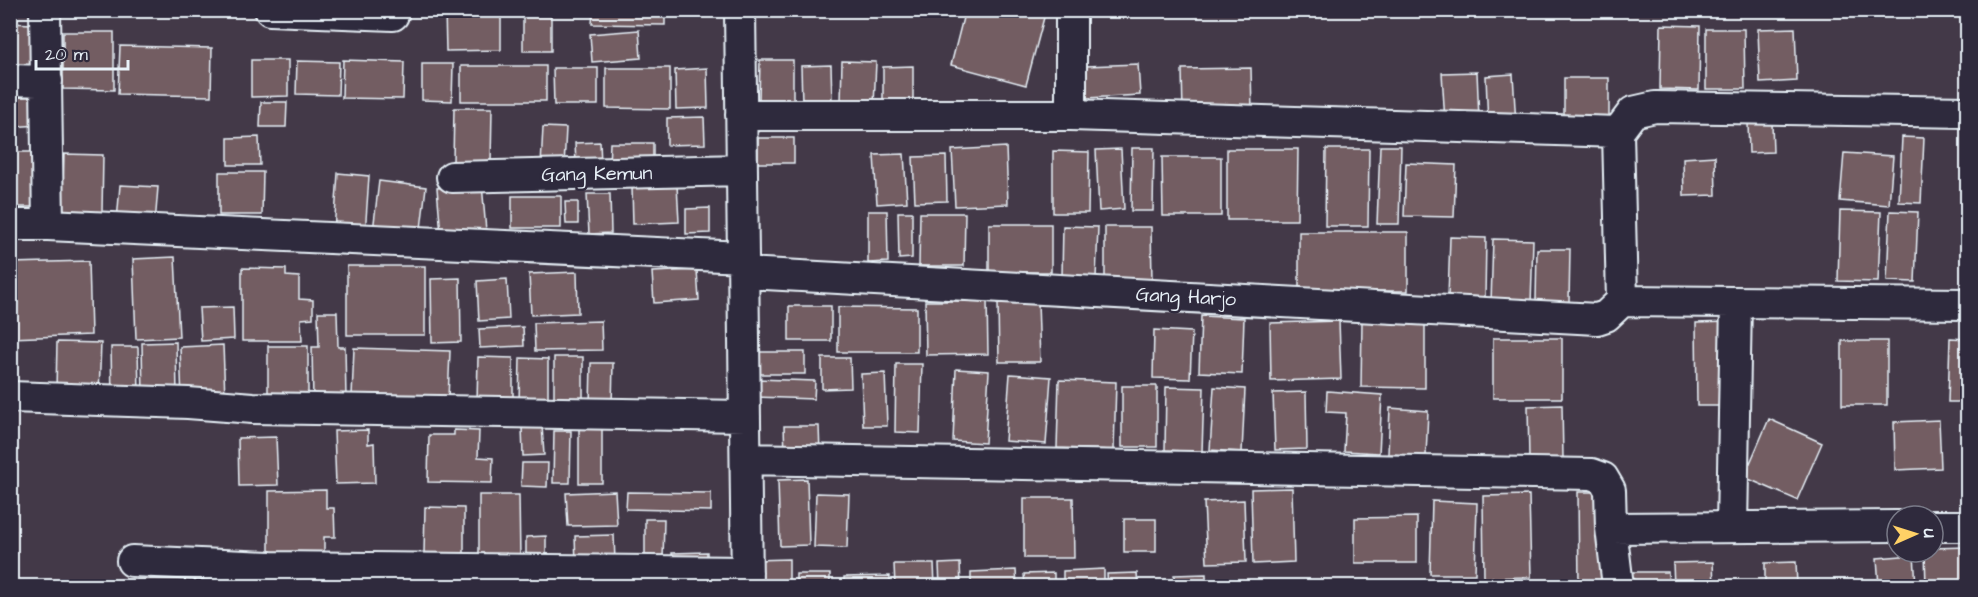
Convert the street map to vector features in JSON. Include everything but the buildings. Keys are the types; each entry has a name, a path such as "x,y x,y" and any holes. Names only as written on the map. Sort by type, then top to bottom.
{"street":[{"path":"45,10 48,225"},
{"path":"270,10 393,15"},
{"path":"132,561 271,567 747,579 740,10"},
{"path":"1071,10 1071,115"},
{"path":"10,80 47,81"},
{"path":"1968,112 1655,107 1633,111 1618,132 1622,301 1968,304"},
{"path":"741,115 1071,115 1618,132"},
{"name":"Gang Kemun","path":"452,177 742,171"},
{"name":"Gang Harjo","path":"10,225 48,225 743,265 1596,319 1606,316 1622,301"},
{"path":"1732,527 1736,302"},
{"path":"10,397 188,403 253,408 745,416"},
{"path":"746,459 1592,474 1603,478 1610,490 1611,528 1618,586"},
{"path":"1611,528 1885,526"},
{"path":"1945,526 1968,526"}]}
